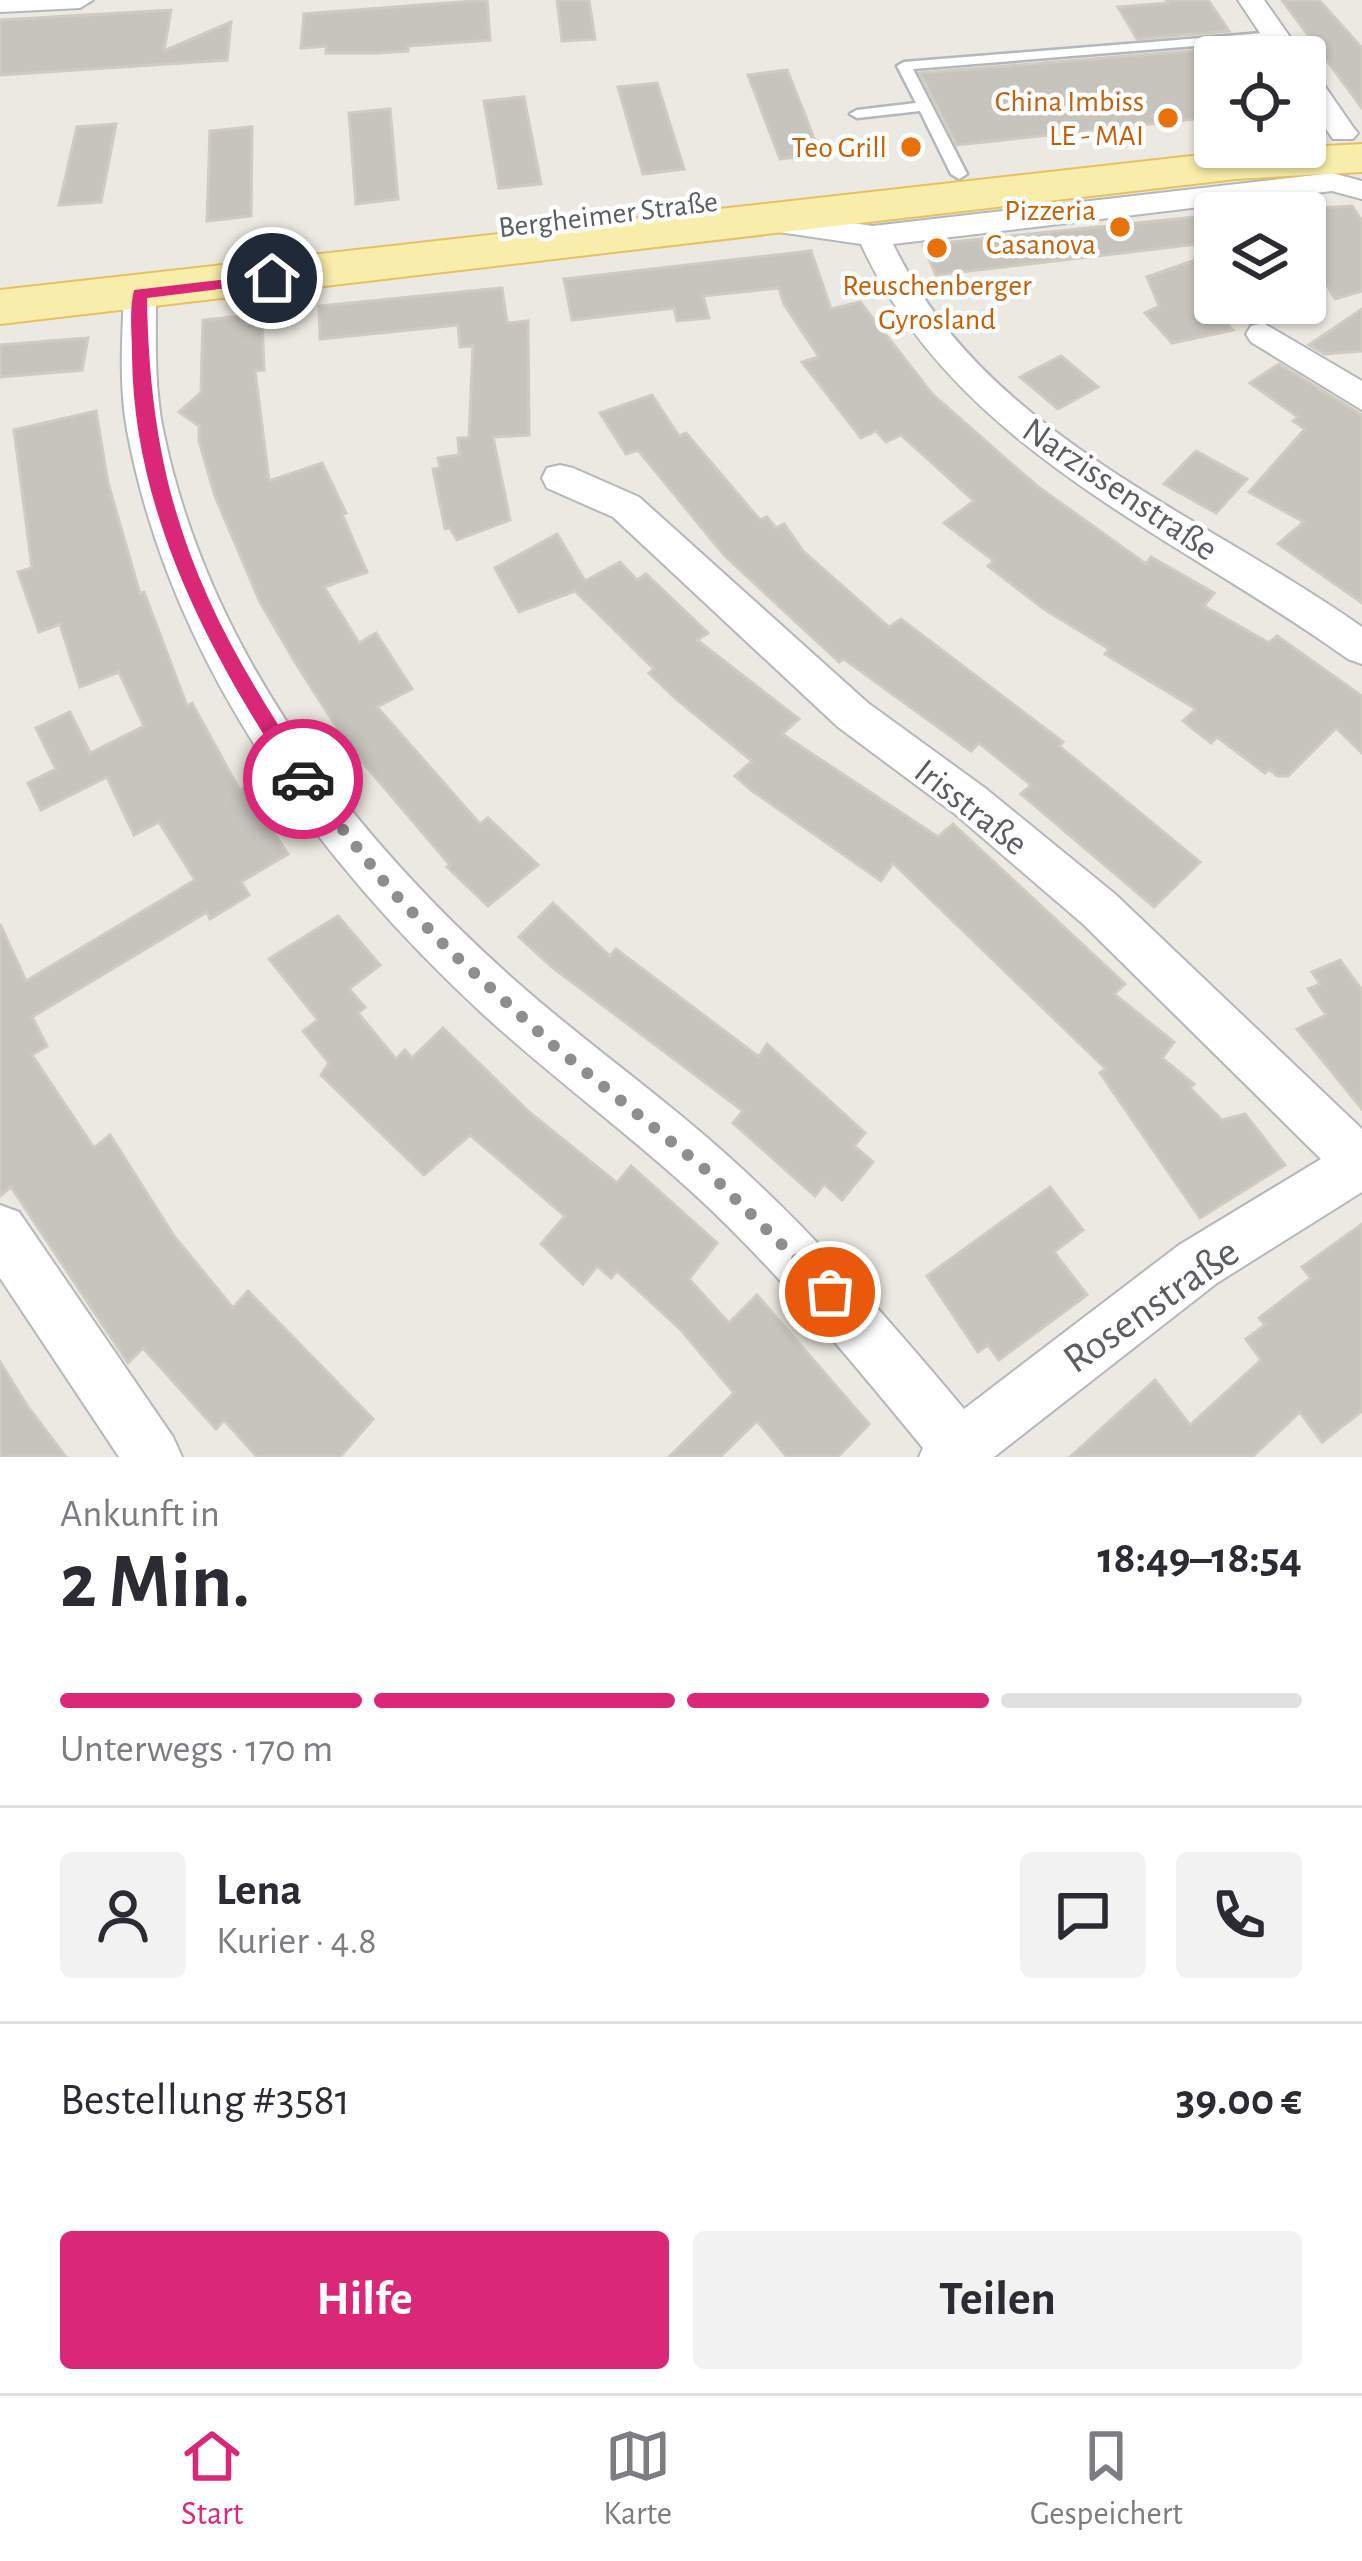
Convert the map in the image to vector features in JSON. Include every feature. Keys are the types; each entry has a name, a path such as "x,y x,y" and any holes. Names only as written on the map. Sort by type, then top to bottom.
{"main road":[{"name":"Bergheimer Straße","path":"0,276 309,247 1194,147"},
{"name":"Bergheimer Straße","path":"0,307 1346,156"}],"street":[{"path":"0,4 80,0"},
{"path":"1251,0 1276,36"},
{"path":"1326,118 1346,156"},
{"name":"Bergheimer Straße","path":"772,221 872,236 1346,156"},
{"name":"Narzissenstraße","path":"872,236 895,284 923,324 1013,416 1092,476 1275,587 1362,648"},
{"path":"140,294 144,424 174,542 215,638 290,761 389,888 434,934 509,1007 706,1170 830,1292 953,1452"},
{"path":"1263,334 1362,398"},
{"name":"Irisstraße","path":"560,478 626,507 853,715 970,801 1099,909 1362,1164"},
{"name":"Rosenstraße","path":"953,1452 1198,1264 1362,1164"},
{"path":"0,1231 153,1457"}],"lane":[{"path":"959,174 904,66 1194,51"},
{"path":"857,114 925,106"}],"building":[{"path":"487,0 490,40 378,53 326,53 326,46 301,48 304,14"},
{"path":"557,0 589,0 595,39 562,41"},
{"path":"1166,0 1208,0 1229,31 1137,39 1118,7 1168,3"},
{"path":"1282,0 1319,0 1362,48 1362,108 1326,59 1326,36 1309,36"},
{"path":"171,10 164,51 231,22 227,60 0,75 0,20"},
{"path":"1194,51 1194,119 957,145 920,73"},
{"path":"787,70 820,155 780,159 748,75"},
{"path":"657,83 684,169 643,174 618,87"},
{"path":"524,97 541,184 499,188 484,101"},
{"path":"390,109 398,199 356,204 349,113"},
{"path":"116,124 101,202 59,205 77,127"},
{"path":"252,127 251,216 207,221 210,131"},
{"path":"1352,206 1362,221 1362,291 1335,299 1326,283 1326,208"},
{"path":"1194,217 1194,244 936,275 923,245"},
{"path":"811,251 831,309 860,302 933,395 1037,486 1146,564 1151,557 1214,593 1204,606 1269,643 1277,636 1362,696 1362,753 1336,728 1288,776 1277,776 1269,769 1265,773 1217,737 1211,743 1183,721 1196,709 1105,654 1109,649 1044,609 988,566 994,561 944,523 974,501 901,435 886,442 876,431 861,438 802,362 819,357 784,304 779,288 703,296 709,318 677,321 674,308 572,320 564,279"},
{"path":"1194,260 1194,324 1227,324 1233,330 1172,343 1145,313 1159,306 1147,277"},
{"path":"502,288 507,323 528,321 529,435 493,437 510,520 457,540 450,528 445,529 433,469 440,468 438,458 459,455 458,438 469,438 473,346 460,347 458,325 320,339 319,306"},
{"path":"1362,309 1362,351 1324,354 1309,345"},
{"path":"262,314 264,370 255,371 269,481 322,463 346,513 342,514 367,572 324,587 359,643 376,633 412,689 377,707 480,824 488,818 538,865 488,906 447,867 450,865 348,745 295,662 260,602 215,496 199,426 179,412 201,393 203,320"},
{"path":"88,338 82,370 0,377 0,345"},
{"path":"1061,356 1098,387 1058,409 1020,377"},
{"path":"1279,364 1362,415 1362,603 1278,544 1304,522 1249,492 1305,429 1293,421 1298,417 1250,383"},
{"path":"652,395 679,436 686,433 760,520 767,517 776,528 784,524 803,551 889,627 901,619 1063,742 1059,746 1200,862 1154,907 1021,794 1031,785 979,743 971,751 844,659 839,662 724,555 638,450 626,454 600,413"},
{"path":"96,411 108,483 140,594 144,592 187,706 192,703 240,791 243,788 288,854 241,882 249,895 210,919 207,912 32,1017 47,1046 32,1055 94,1148 110,1135 174,1236 233,1308 248,1291 373,1419 340,1457 257,1457 224,1420 216,1429 143,1348 128,1363 11,1187 0,1196 0,924 26,981 195,880 159,822 134,835 107,777 41,810 28,783 56,769 36,728 70,712 90,753 144,726 119,672 80,687 60,624 39,632 18,572 32,568 14,430"},
{"path":"1196,451 1247,479 1216,513 1164,484"},
{"path":"557,534 585,581 620,562 637,580 646,574 708,633 697,640 799,719 782,734 938,837 953,824 1125,984 1114,994 1174,1042 1162,1058 1194,1084 1190,1088 1222,1120 1245,1114 1285,1165 1200,1218 1100,1073 1106,1069 893,863 881,881 751,790 735,776 752,761 676,699 649,673 654,669 575,591 519,612 495,568"},
{"path":"553,903 610,956 616,949 759,1057 767,1044 865,1133 854,1146 873,1162 842,1200 824,1184 815,1196 733,1123 743,1111 519,937"},
{"path":"338,916 380,965 349,989 365,1007 358,1013 396,1059 405,1050 412,1058 443,1028 529,1112 617,1183 631,1166 717,1243 689,1279 729,1323 757,1295 869,1424 838,1457 787,1457 757,1421 720,1457 669,1457 734,1393 681,1330 617,1271 611,1278 597,1266 583,1284 541,1244 565,1216 470,1135 424,1175 321,1075 329,1063 303,1031 318,1020 269,959"},
{"path":"1340,960 1362,990 1362,1109 1297,1029 1326,1015 1308,989 1320,984 1312,972"},
{"path":"1050,1187 1083,1230 1054,1252 1087,1295 999,1360 988,1345 978,1352 927,1276"},
{"path":"1362,1224 1362,1411 1322,1442 1300,1412 1252,1457 1070,1457 1155,1380 1190,1425 1261,1360 1246,1339 1265,1325 1259,1318 1311,1278 1302,1267"},
{"path":"0,1362 28,1407 66,1457 0,1457"}],"way so far":[{"path":"303,779 389,888 494,994 706,1170 830,1292"}],"place":[{"name":"China Imbiss LE - MAI","path":"1168,118"},
{"name":"Teo Grill","path":"911,147"},
{"name":"Pizzeria Casanova","path":"1120,227"},
{"name":"Reuschenberger Gyrosland","path":"937,248"}],"route":[{"path":"272,278 140,294 140,387 161,502 192,586 243,689 303,779"}]}
